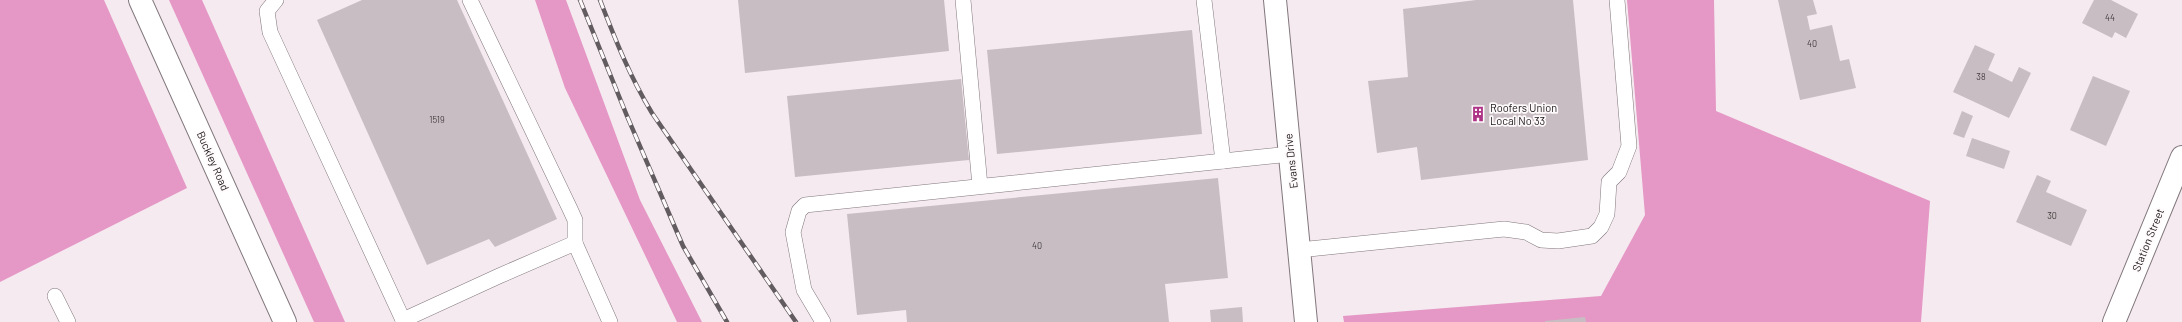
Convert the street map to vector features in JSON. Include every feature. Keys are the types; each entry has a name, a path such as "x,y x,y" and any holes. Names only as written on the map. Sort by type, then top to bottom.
{"street":[{"name":"Buckley Road","path":"140,0 286,322"},
{"name":"Evans Drive","path":"1275,0 1306,322"},
{"name":"Station Street","path":"2114,322 2182,157"}],"lane":[{"path":"276,0 267,11 267,22 273,39 404,321 499,276 575,243"},
{"path":"470,0 575,220 575,243 610,322"},
{"path":"963,0 980,186"},
{"path":"1204,0 1223,161"},
{"path":"1299,250 1504,229 1526,232 1541,240 1558,241 1592,236 1601,227 1607,214 1609,182 1619,172 1629,146 1616,0"},
{"path":"823,322 804,290 794,232 799,211 805,205 1290,154"},
{"path":"55,296 68,322"}],"shaded area":[{"path":"0,0 104,0 187,188 0,282"},
{"path":"169,0 202,0 345,322 314,322"},
{"path":"535,0 566,0 640,200 702,322 677,322 565,88"},
{"path":"1627,0 1714,0 1716,111 1930,201 1921,322 1344,322 1343,316 1601,296 1645,215"}],"building":[{"path":"362,0 457,0 557,219 495,247 489,239 427,265 317,20"},
{"path":"738,0 944,0 949,51 745,73"},
{"name":"Roofers Union Local No 33","path":"1476,0 1573,0 1588,160 1421,180 1417,147 1377,153 1368,81 1408,77 1403,9"},
{"path":"1778,0 1813,0 1817,14 1807,16 1810,30 1832,25 1840,61 1849,59 1856,88 1800,100"},
{"path":"2094,0 2111,0 2138,14 2126,38 2115,32 2112,38 2082,23"},
{"path":"1192,30 1202,134 997,154 987,50"},
{"path":"1975,45 1995,54 1988,70 2012,82 2019,67 2031,73 2009,118 1953,92"},
{"path":"2093,76 2130,91 2106,146 2070,130"},
{"path":"961,79 969,160 795,177 787,96"},
{"path":"1962,111 1973,116 1964,138 1953,134"},
{"path":"1972,138 2010,151 2004,169 1966,156"},
{"path":"2037,175 2051,181 2046,192 2087,210 2071,246 2016,222"},
{"path":"1218,178 1228,278 1165,284 1169,322 907,322 906,310 857,315 847,214"},
{"path":"1242,307 1243,322 1211,322 1210,310"},
{"path":"1585,317 1586,322 1545,322 1545,321"}],"railway":[{"path":"580,0 627,116 683,246 727,322"},
{"path":"600,0 630,72 652,113 796,322"}],"place":[{"name":"Roofers Union Local No 33","path":"1478,114"}]}
